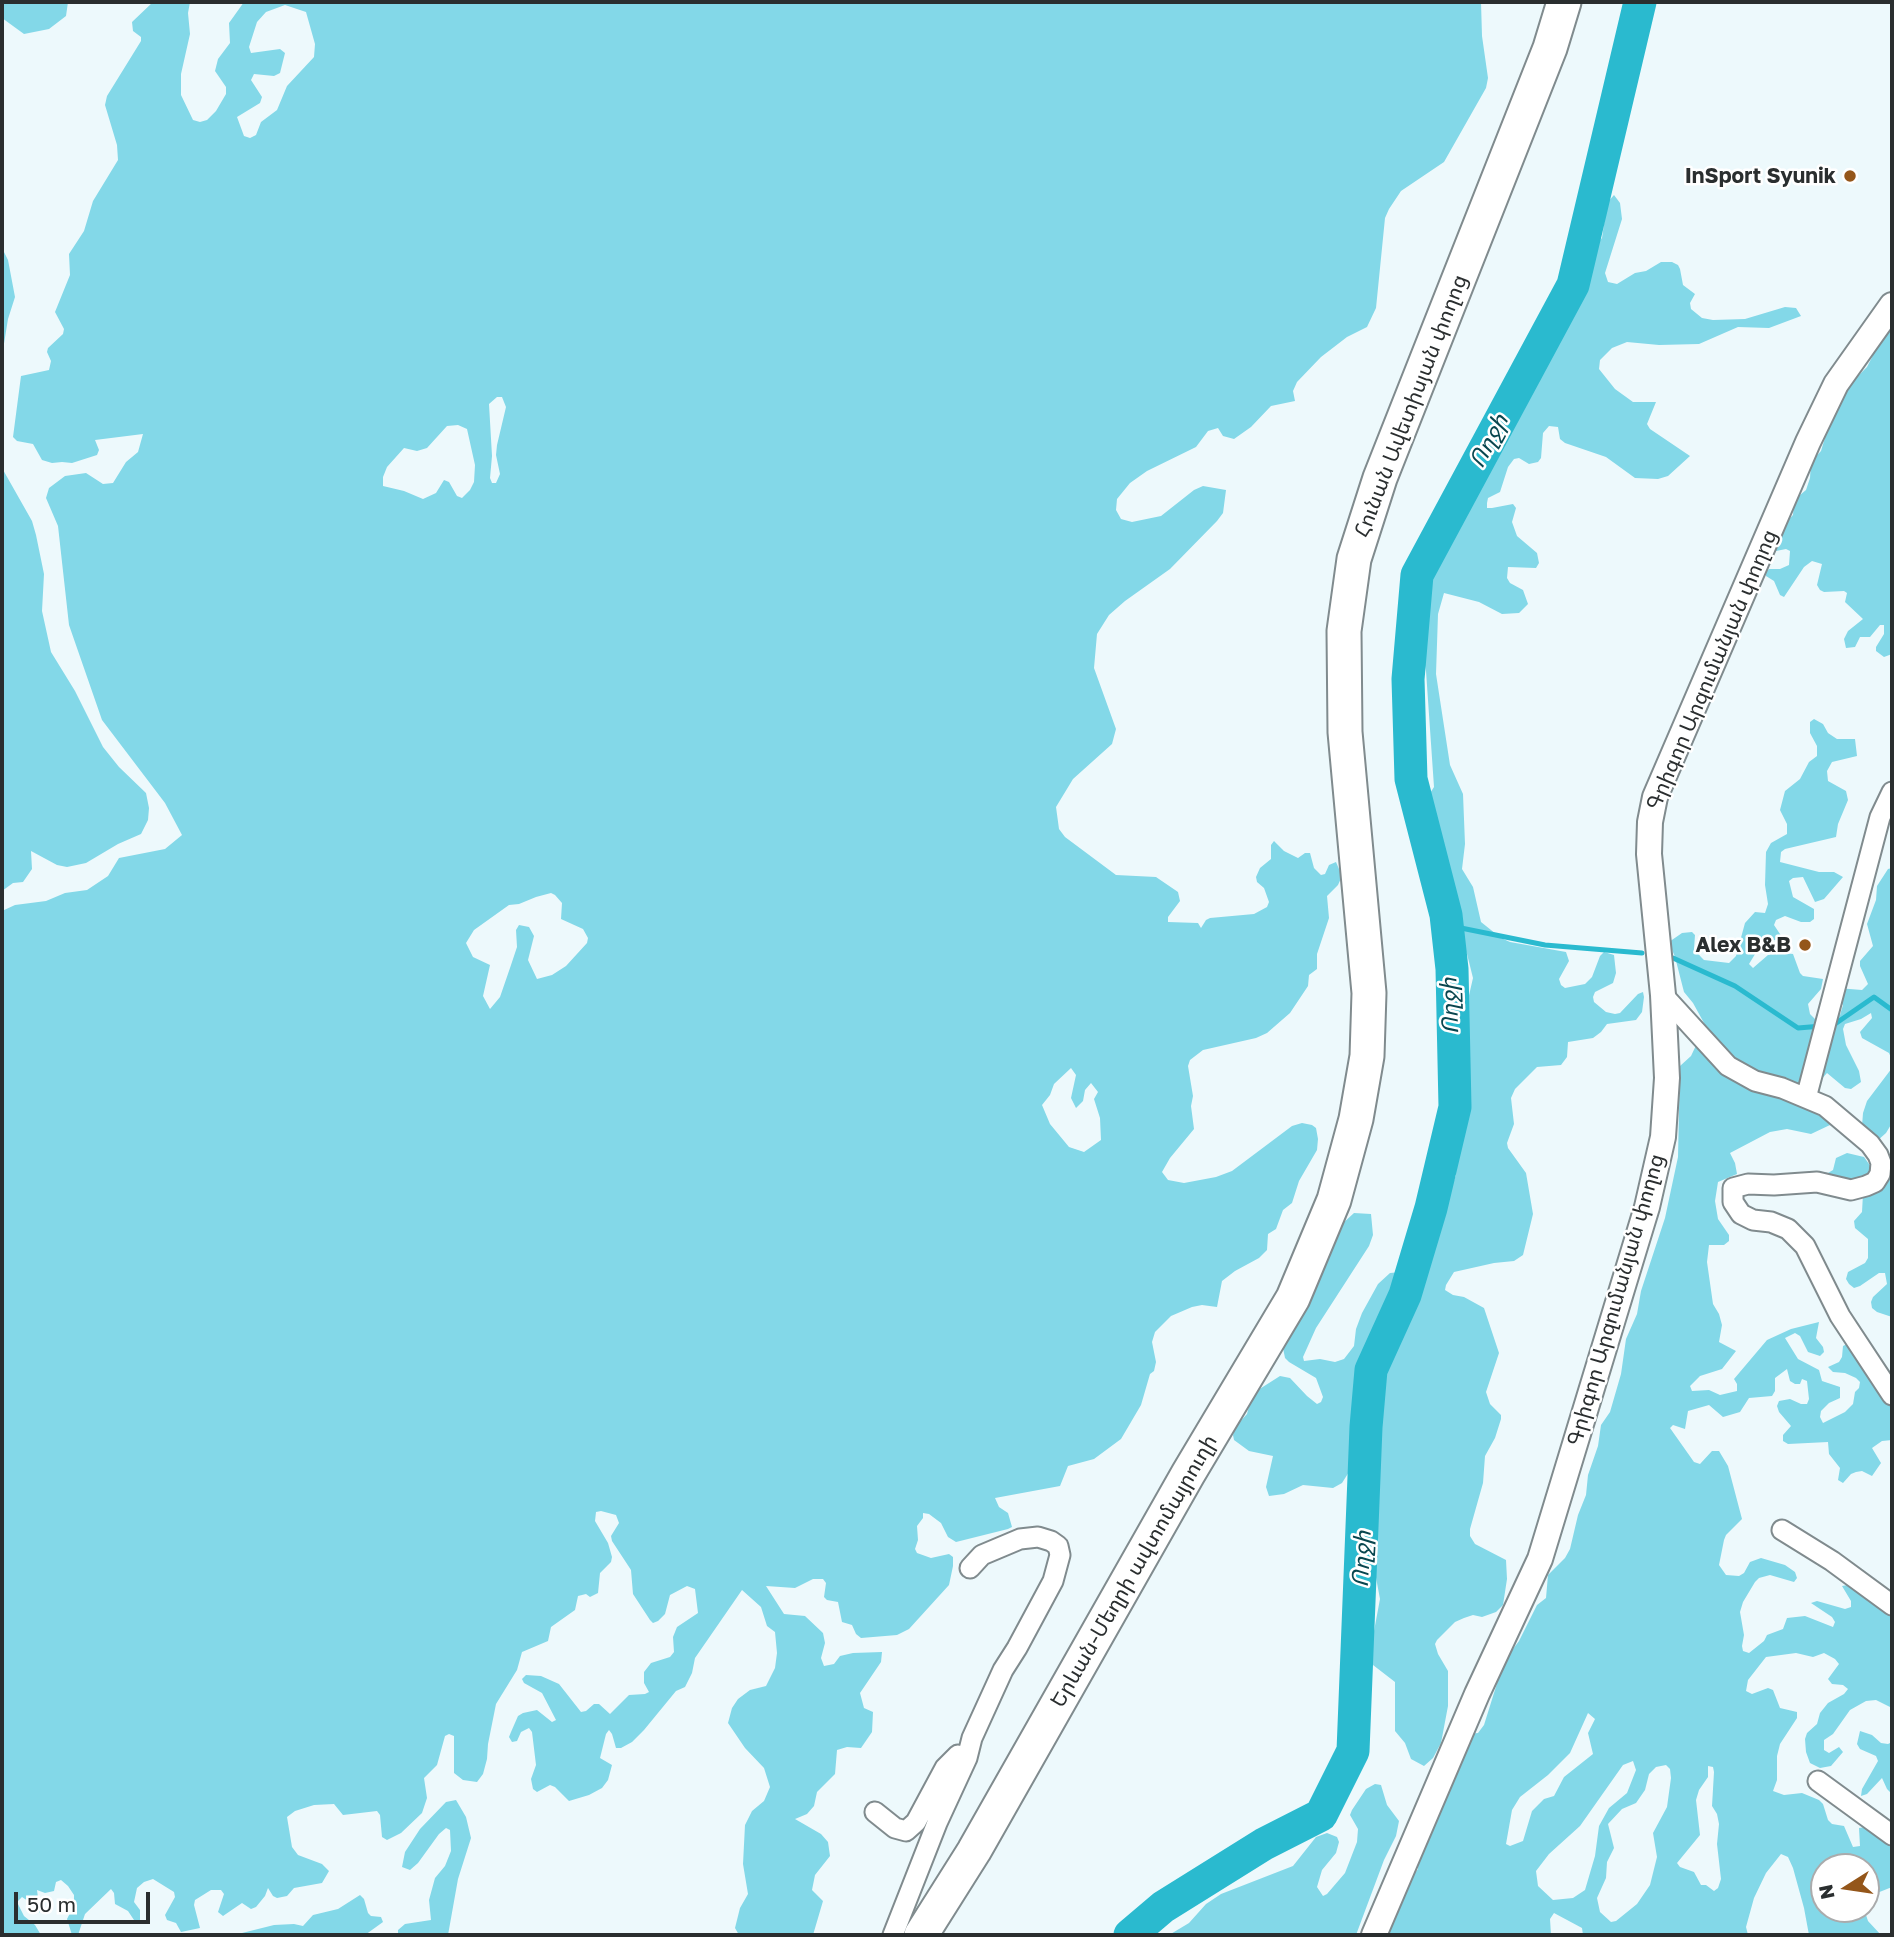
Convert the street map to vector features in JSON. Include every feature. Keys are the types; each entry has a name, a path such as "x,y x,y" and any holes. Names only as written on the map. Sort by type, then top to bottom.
{"highway":[{"name":"Հունան Ավետիսյան փողոց","path":"1334,1200 1356,1119 1367,1056 1369,993 1345,732 1345,631 1354,559 1380,478 1550,48 1564,2"},
{"name":"Երևան-Մեղրի ավտոմայրուղի","path":"921,1935 974,1851 1188,1474 1293,1298 1334,1200"}],"street":[{"name":"Գրիգոր Արզումանյան փողոց","path":"1374,1935 1477,1694 1540,1559 1647,1207 1663,1138 1667,1078 1649,854 1650,822 1655,797 1808,442 1836,384 1892,305"},
{"path":"1807,1098 1880,817 1892,792"},
{"path":"1662,995 1728,1066 1755,1081 1782,1088 1825,1106 1870,1144 1881,1163 1880,1174 1875,1182 1851,1190 1817,1182 1748,1184 1733,1188 1733,1202 1741,1214 1788,1229 1805,1246 1840,1316 1892,1395"},
{"path":"1782,1530 1892,1605"},
{"path":"893,1935 937,1823 967,1758 972,1738 1003,1670 1053,1581 1060,1555 1058,1546 1051,1541 1038,1537 1020,1539 982,1555 970,1567"},
{"path":"875,1812 895,1828 906,1831 916,1822 945,1768 958,1755 967,1758"},
{"path":"1818,1781 1892,1835"}],"shaded area":[{"path":"2,2 68,2 66,16 49,29 24,34 2,18"},
{"path":"153,2 190,2 190,34 181,74 181,95 193,120 200,122 207,120 216,111 226,94 226,87 215,71 218,59 230,43 229,23 244,2 1481,2 1482,36 1488,78 1486,88 1444,162 1401,191 1389,209 1385,218 1376,308 1367,327 1347,337 1321,357 1297,382 1293,391 1295,401 1271,406 1251,427 1234,439 1223,436 1218,428 1208,431 1196,447 1147,471 1130,483 1117,499 1116,510 1121,519 1132,522 1161,516 1203,486 1226,490 1223,513 1217,521 1170,569 1109,615 1097,634 1094,668 1116,729 1112,744 1073,779 1056,807 1059,829 1065,837 1116,875 1156,877 1178,892 1180,901 1168,917 1168,922 1198,923 1201,928 1210,918 1254,914 1267,907 1269,902 1264,888 1257,882 1256,877 1260,868 1271,859 1271,845 1274,841 1284,851 1298,858 1310,853 1314,868 1321,875 1325,874 1329,865 1336,862 1342,876 1338,885 1327,896 1329,918 1317,954 1317,969 1309,975 1308,986 1290,1013 1267,1033 1203,1050 1190,1060 1188,1066 1193,1096 1191,1106 1194,1129 1162,1172 1168,1180 1184,1183 1216,1177 1232,1171 1292,1126 1302,1123 1316,1128 1317,1150 1299,1181 1292,1203 1283,1210 1276,1229 1268,1234 1267,1250 1222,1281 1217,1307 1192,1307 1171,1316 1155,1332 1152,1342 1156,1362 1154,1371 1150,1374 1141,1405 1121,1439 1094,1459 1068,1466 1060,1486 995,1498 999,1507 1008,1513 1012,1527 1008,1529 956,1542 948,1537 941,1523 923,1513 917,1526 917,1553 931,1558 949,1554 953,1557 953,1566 949,1585 909,1629 897,1635 861,1638 852,1625 842,1622 838,1602 824,1597 826,1583 823,1579 813,1579 795,1588 766,1586 784,1614 805,1616 823,1633 825,1643 821,1658 824,1666 834,1664 840,1656 882,1652 881,1662 860,1693 864,1708 873,1712 872,1732 861,1748 847,1747 837,1750 835,1774 817,1792 814,1806 807,1814 795,1819 821,1834 828,1842 830,1856 815,1875 812,1890 823,1901 813,1935 739,1935 735,1928 740,1908 748,1894 743,1864 745,1825 752,1811 764,1801 770,1787 764,1768 745,1748 728,1723 738,1699 750,1690 766,1686 775,1668 777,1653 775,1632 767,1626 761,1607 742,1590 695,1658 685,1687 676,1691 632,1742 616,1748 609,1730 606,1734 600,1758 612,1765 608,1780 602,1788 569,1801 550,1785 537,1792 533,1789 531,1779 536,1765 532,1732 529,1728 521,1732 517,1741 512,1742 509,1737 518,1716 523,1713 537,1710 552,1722 556,1720 542,1693 524,1683 522,1679 526,1675 541,1676 559,1684 581,1712 599,1704 610,1714 629,1695 649,1692 644,1683 644,1672 651,1663 670,1657 674,1652 673,1637 677,1627 698,1613 695,1589 687,1586 670,1595 665,1614 658,1621 653,1623 650,1620 633,1594 631,1570 612,1541 611,1536 619,1523 616,1515 601,1511 596,1512 595,1521 608,1543 612,1557 611,1562 600,1573 598,1593 590,1597 586,1594 578,1596 575,1610 551,1627 548,1641 522,1652 517,1670 496,1704 487,1759 483,1774 477,1782 463,1780 454,1773 454,1736 449,1734 445,1736 437,1765 424,1778 427,1798 422,1813 401,1833 387,1840 382,1837 380,1815 377,1811 343,1815 334,1804 314,1805 295,1811 287,1817 292,1847 298,1855 322,1864 329,1871 322,1883 294,1888 287,1896 277,1898 268,1888 256,1907 251,1909 242,1903 223,1916 218,1912 224,1894 221,1890 211,1890 195,1900 200,1928 181,1932 176,1923 167,1920 165,1915 175,1897 174,1892 153,1879 137,1888 134,1902 140,1910 140,1920 136,1923 128,1911 115,1904 111,1889 85,1914 78,1935 72,1935 67,1919 74,1905 74,1895 61,1880 56,1882 54,1891 45,1893 37,1890 40,1913 22,1897 17,1902 24,1916 35,1925 41,1935 2,1935 2,911 15,905 46,901 65,893 87,890 108,876 119,858 165,849 182,835 165,803 102,720 69,625 58,526 46,498 49,488 65,476 86,473 103,484 113,483 126,462 138,452 143,434 95,440 99,450 97,455 72,463 42,460 33,444 17,441 13,437 21,376 49,370 51,361 48,348 63,334 64,329 55,312 70,275 69,254 84,231 93,201 118,160 117,145 105,105 107,96 141,41 141,37 133,31 132,22","holes":["285,5 306,12 315,44 314,57 287,86 277,110 261,122 256,135 250,138 244,136 237,117 260,103 262,97 251,80 254,74 274,76 280,73 285,53 280,49 251,53 249,47 257,22 266,12","497,397 502,397 506,407 497,445 500,474 496,483 492,483 490,478 492,456 489,404","458,425 467,429 475,465 474,482 462,498 457,496 449,482 444,480 436,493 423,499 383,486 387,467 404,448 417,451 427,448 447,426","551,893 555,895 562,903 561,919 583,929 588,938 587,943 566,966 552,975 537,979 528,960 534,936 529,927 519,925 516,930 517,947 500,997 490,1009 483,996 490,965 473,957 466,943 474,930 509,905","1071,1068 1076,1075 1071,1098 1076,1108 1083,1101 1085,1090 1091,1083 1098,1092 1094,1099 1100,1118 1101,1140 1084,1152 1069,1147 1050,1124 1042,1105 1054,1084"]},
{"path":"1614,195 1620,203 1622,219 1605,273 1608,282 1617,284 1661,262 1672,262 1680,269 1683,285 1695,294 1690,303 1691,309 1702,318 1745,319 1785,307 1796,308 1801,316 1769,328 1738,327 1699,344 1659,345 1627,342 1612,348 1600,360 1599,369 1615,389 1633,402 1656,402 1647,424 1650,429 1690,456 1668,476 1658,479 1635,478 1606,457 1565,443 1560,439 1558,427 1549,426 1543,433 1541,458 1538,462 1529,464 1519,458 1514,459 1508,467 1500,492 1488,498 1487,503 1487,508 1513,504 1516,508 1512,522 1517,536 1537,553 1539,563 1536,568 1508,567 1507,578 1510,583 1523,590 1528,604 1519,613 1502,614 1479,602 1444,593 1438,614 1436,674 1450,765 1463,794 1465,844 1462,869 1473,887 1481,922 1510,942 1566,952 1569,961 1559,979 1565,988 1585,984 1592,977 1604,952 1614,955 1616,973 1613,983 1595,992 1593,997 1594,1002 1606,1012 1620,1013 1638,994 1643,992 1644,997 1642,1012 1636,1020 1607,1024 1593,1038 1568,1042 1567,1057 1561,1065 1537,1067 1515,1089 1511,1098 1514,1124 1507,1143 1526,1173 1533,1214 1523,1255 1514,1261 1454,1272 1446,1285 1445,1290 1453,1295 1464,1297 1484,1308 1499,1353 1486,1392 1490,1404 1501,1415 1501,1419 1485,1456 1483,1483 1470,1536 1475,1544 1506,1560 1507,1579 1503,1605 1496,1612 1482,1617 1473,1615 1455,1622 1435,1644 1448,1671 1448,1706 1441,1743 1433,1758 1424,1766 1411,1759 1405,1743 1395,1731 1395,1682 1373,1665 1371,1660 1380,1599 1374,1567 1378,1526 1369,1506 1375,1487 1376,1442 1372,1411 1369,1407 1354,1408 1354,1464 1342,1483 1333,1488 1303,1485 1284,1494 1269,1496 1266,1487 1273,1456 1249,1451 1234,1440 1233,1435 1236,1426 1247,1414 1251,1398 1258,1390 1280,1376 1290,1378 1317,1404 1321,1402 1323,1397 1316,1378 1289,1362 1285,1358 1283,1348 1334,1237 1342,1224 1354,1213 1371,1214 1373,1235 1369,1246 1316,1328 1303,1357 1304,1361 1320,1359 1335,1362 1344,1359 1354,1346 1362,1313 1378,1284 1390,1273 1401,1272 1401,1282 1384,1305 1376,1330 1384,1349 1393,1348 1456,1175 1456,1142 1465,1116 1455,1056 1473,978 1467,954 1456,931 1456,909 1446,880 1447,854 1428,821 1423,804 1434,787 1426,671 1420,636 1421,601 1469,480 1473,474 1488,467 1495,459 1515,408 1528,357 1538,344 1557,335 1560,330 1567,276 1572,260 1578,251 1602,238 1607,203"},
{"path":"2,248 8,260 15,297 8,319 2,356"},
{"path":"1892,318 1892,654 1884,657 1876,651 1876,647 1884,634 1884,625 1880,625 1870,637 1860,637 1855,647 1846,648 1844,639 1848,631 1863,619 1845,602 1847,593 1820,590 1817,585 1822,564 1812,561 1804,567 1784,597 1780,595 1774,581 1766,576 1766,572 1789,565 1790,551 1776,551 1773,548 1786,522 1793,515 1794,500 1806,490 1811,462 1821,451 1850,378 1859,375 1867,367"},
{"path":"2,468 32,521 36,535 44,574 42,611 51,652 75,691 103,747 146,793 149,808 148,820 141,834 86,863 67,867 57,865 31,851 32,869 23,882 13,883 2,891"},
{"path":"1814,719 1823,724 1828,733 1837,739 1855,739 1857,756 1832,762 1827,771 1828,781 1846,791 1848,800 1838,824 1836,837 1785,849 1781,852 1780,862 1819,872 1834,872 1843,877 1824,899 1815,902 1803,877 1789,881 1793,897 1814,909 1814,919 1801,922 1785,916 1776,920 1774,925 1782,937 1760,946 1749,964 1753,968 1768,955 1793,954 1803,976 1823,979 1821,989 1808,1004 1810,1014 1817,1021 1840,1015 1843,1005 1837,988 1862,990 1868,984 1860,966 1860,961 1873,946 1867,924 1876,900 1877,886 1888,869 1892,868 1892,1060 1889,1053 1862,1038 1860,1032 1872,1018 1871,1013 1845,1024 1843,1029 1846,1045 1859,1071 1861,1082 1851,1089 1845,1088 1827,1073 1819,1082 1813,1097 1830,1125 1811,1134 1787,1129 1770,1132 1730,1153 1737,1174 1718,1182 1715,1201 1718,1219 1729,1235 1729,1241 1724,1245 1709,1245 1707,1262 1713,1304 1722,1325 1719,1342 1736,1351 1722,1369 1700,1376 1690,1386 1692,1391 1709,1390 1720,1395 1737,1391 1734,1379 1767,1340 1791,1329 1819,1322 1816,1338 1824,1352 1820,1356 1808,1352 1800,1336 1795,1333 1785,1338 1798,1359 1819,1370 1822,1381 1840,1387 1840,1398 1821,1411 1823,1423 1845,1412 1853,1404 1855,1392 1859,1388 1860,1382 1856,1378 1833,1372 1828,1367 1839,1362 1843,1346 1849,1343 1892,1399 1892,1440 1882,1441 1872,1448 1881,1463 1872,1476 1862,1471 1851,1474 1843,1483 1838,1480 1840,1468 1829,1454 1828,1442 1788,1444 1783,1441 1783,1435 1791,1426 1779,1412 1779,1401 1790,1399 1807,1404 1809,1399 1807,1381 1802,1379 1800,1384 1795,1384 1790,1381 1787,1369 1775,1378 1775,1391 1772,1396 1749,1398 1740,1412 1723,1417 1709,1405 1688,1411 1685,1429 1673,1425 1670,1428 1694,1462 1700,1464 1712,1451 1719,1451 1728,1466 1742,1519 1724,1540 1719,1565 1726,1575 1739,1576 1750,1562 1761,1558 1785,1565 1795,1572 1797,1578 1794,1582 1770,1575 1755,1582 1740,1612 1744,1635 1743,1651 1749,1653 1764,1641 1767,1635 1783,1629 1787,1618 1805,1616 1833,1627 1835,1622 1832,1617 1811,1603 1817,1601 1845,1609 1851,1607 1851,1601 1842,1586 1860,1588 1891,1617 1892,1708 1876,1700 1866,1701 1850,1710 1833,1734 1824,1740 1824,1750 1829,1753 1839,1747 1843,1752 1831,1766 1820,1768 1810,1763 1805,1739 1828,1703 1848,1689 1843,1685 1832,1684 1828,1679 1839,1664 1835,1659 1824,1653 1813,1657 1796,1653 1766,1657 1748,1680 1746,1691 1752,1694 1768,1688 1773,1690 1780,1708 1797,1712 1797,1718 1780,1744 1777,1780 1773,1791 1784,1795 1802,1793 1819,1800 1828,1820 1832,1824 1844,1826 1853,1847 1860,1846 1859,1828 1865,1827 1892,1848 1892,1887 1880,1892 1880,1853 1810,1853 1810,1923 1870,1923 1881,1935 1809,1935 1793,1868 1788,1857 1781,1854 1766,1873 1754,1898 1746,1927 1748,1935 1583,1935 1582,1928 1554,1913 1550,1919 1551,1935 1386,1935 1410,1874 1418,1869 1417,1864 1468,1734 1478,1733 1484,1725 1504,1661 1519,1641 1537,1605 1546,1598 1548,1575 1570,1549 1586,1495 1588,1475 1598,1446 1601,1425 1610,1412 1621,1374 1626,1339 1637,1314 1641,1291 1665,1218 1678,1157 1680,1066 1691,1056 1700,1037 1709,1032 1684,992 1669,942 1682,933 1692,932 1695,935 1694,949 1704,960 1729,963 1736,956 1745,923 1755,912 1765,913 1768,904 1765,885 1766,852 1771,843 1787,834 1787,824 1780,810 1785,791 1800,779 1809,762 1817,756 1817,746 1810,733 1810,722","holes":["1588,1713 1595,1719 1588,1733 1593,1754 1564,1777 1554,1796 1544,1799 1532,1811 1523,1841 1510,1846 1506,1844 1512,1810 1520,1797 1570,1753","1633,1761 1636,1770 1627,1793 1609,1808 1599,1826 1595,1856 1585,1890 1573,1898 1553,1900 1538,1886 1536,1871 1549,1854 1580,1826 1623,1765","1666,1765 1670,1769 1671,1778 1667,1807 1653,1833 1657,1857 1650,1885 1637,1904 1611,1922 1600,1912 1597,1898 1606,1878 1607,1862 1614,1848 1608,1824 1622,1809 1636,1803 1645,1790 1649,1774 1656,1767","1708,1766 1713,1767 1714,1772 1712,1806 1719,1824 1717,1844 1721,1879 1714,1891 1701,1885 1694,1872 1680,1867 1677,1863 1700,1835 1696,1800 1708,1777"]},
{"path":"1892,1068 1892,1123 1877,1141 1862,1126 1863,1113 1867,1101"},
{"path":"1847,1153 1864,1157 1874,1171 1892,1157 1892,1317 1877,1312 1872,1308 1871,1302 1887,1284 1885,1273 1879,1273 1854,1288 1846,1279 1848,1272 1865,1263 1868,1258 1868,1239 1855,1228 1854,1221 1862,1212 1863,1194 1805,1176 1816,1171 1828,1173 1833,1170 1836,1158"},
{"path":"1860,1731 1872,1735 1881,1743 1892,1742 1892,1794 1882,1778 1867,1794 1861,1796 1862,1789 1878,1761 1876,1756 1860,1749 1857,1744"},
{"path":"1375,1784 1381,1785 1387,1805 1399,1821 1396,1836 1384,1860 1356,1935 1169,1935 1189,1923 1206,1904 1221,1894 1293,1866 1316,1837 1327,1833 1337,1837 1339,1842 1336,1853 1322,1870 1317,1887 1323,1896 1327,1894 1345,1873 1357,1842 1358,1829 1350,1815 1352,1810 1366,1789"},
{"path":"456,1800 466,1817 471,1838 458,1879 448,1935 398,1935 398,1930 405,1924 431,1920 429,1900 435,1878 445,1866 451,1851 450,1830 446,1828 439,1834 410,1870 402,1867 405,1852 420,1829 446,1802"},
{"path":"360,1895 368,1913 381,1917 383,1922 365,1935 234,1935 274,1925 303,1926 313,1915 338,1909"}],"waterway":[{"name":"Ողջի","path":"1130,1935 1163,1907 1264,1844 1321,1815 1353,1751 1366,1427 1371,1370 1405,1295 1431,1208 1455,1107 1452,969 1446,915 1411,779 1408,679 1417,575 1573,285 1640,2"},
{"path":"1446,915 1461,928 1545,945 1642,953"},
{"path":"1673,958 1735,986 1798,1028 1822,1026"},
{"path":"1832,1026 1874,997 1892,1010"}],"place":[{"name":"InSport Syunik","path":"1850,176"},
{"name":"Alex B&B","path":"1805,945"}]}
